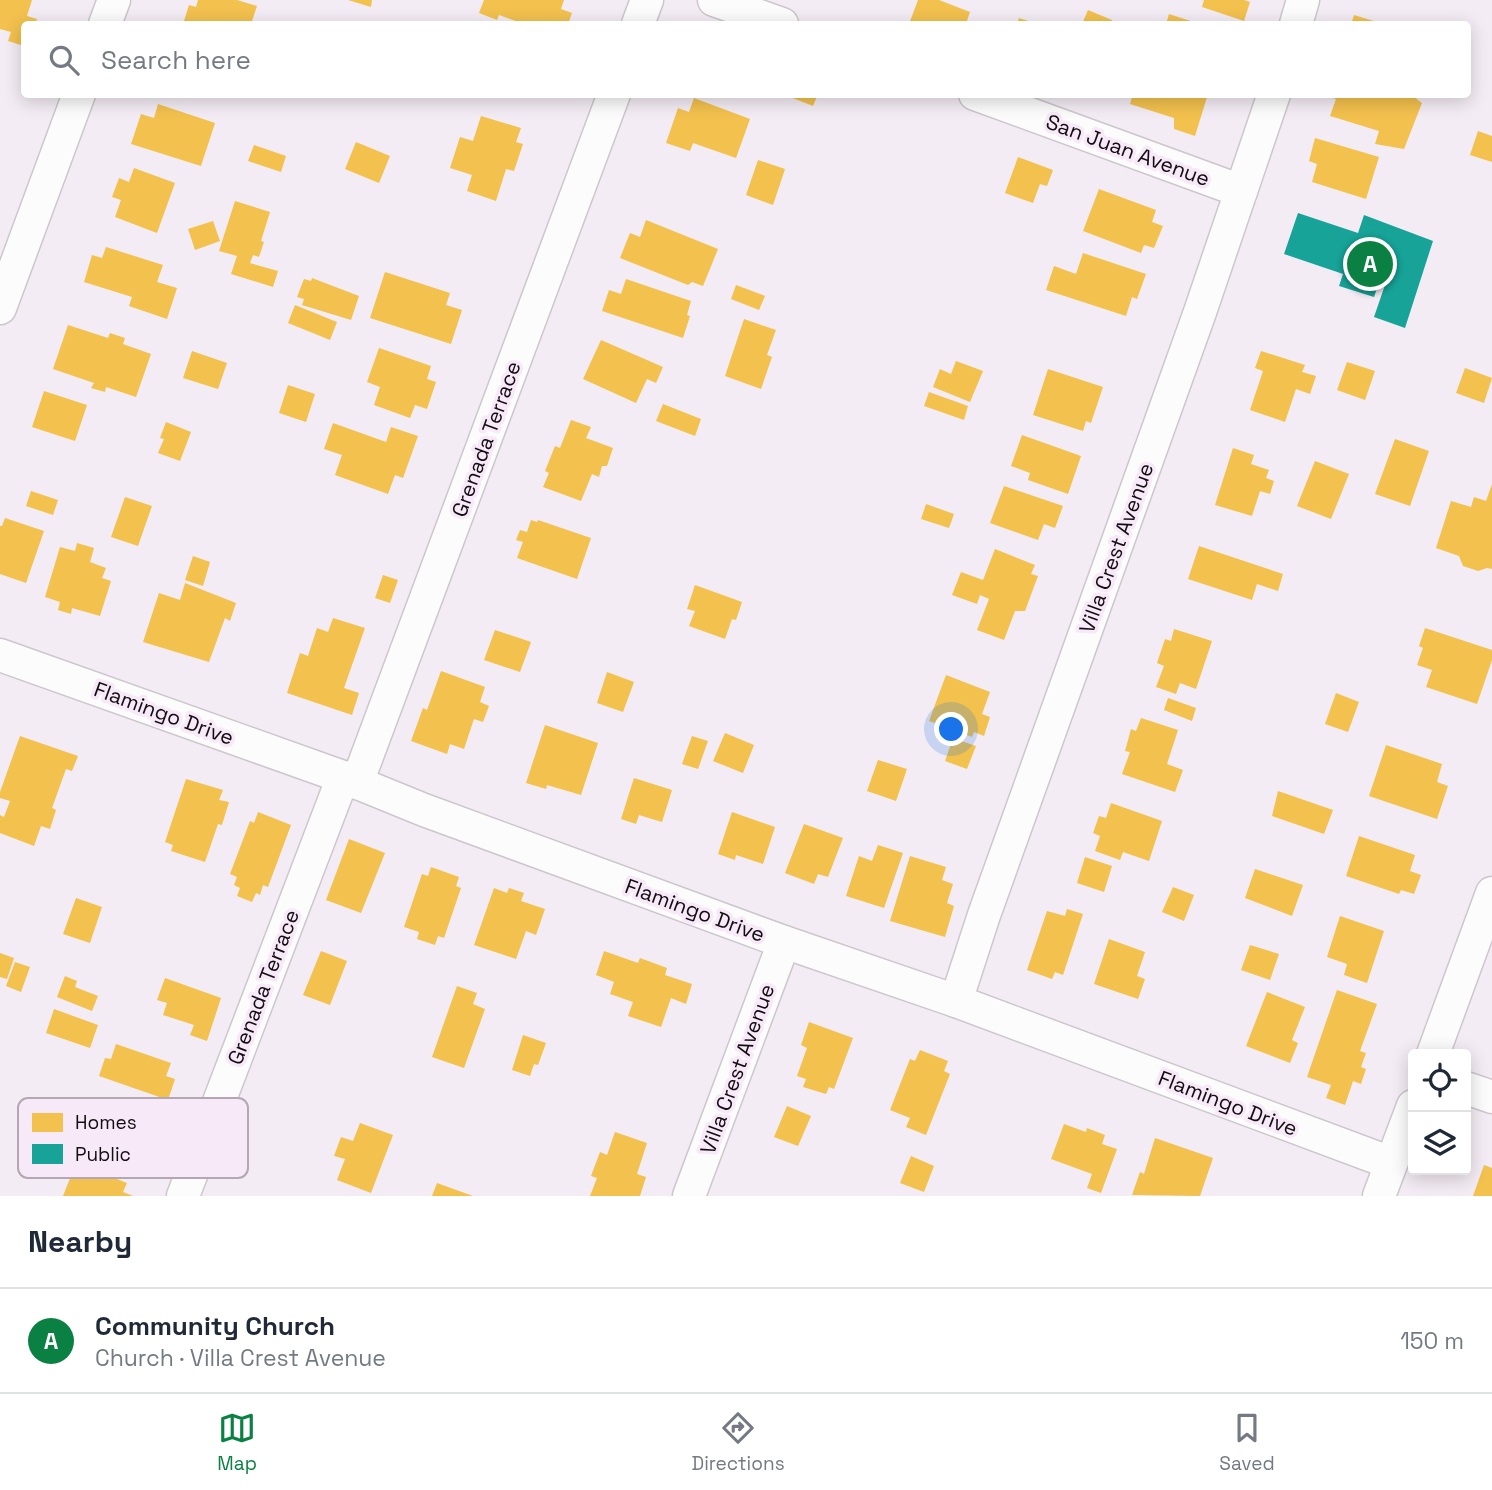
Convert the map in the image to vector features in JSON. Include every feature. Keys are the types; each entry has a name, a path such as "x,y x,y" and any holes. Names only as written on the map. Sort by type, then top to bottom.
{"street":[{"path":"106,21 114,0"},
{"path":"639,21 647,0"},
{"path":"715,0 774,21"},
{"path":"1297,21 1303,0"},
{"path":"0,308 78,98"},
{"name":"Grenada Terrace","path":"222,1098 350,780 612,98"},
{"name":"San Juan Avenue","path":"986,98 1241,191"},
{"name":"Villa Crest Avenue","path":"956,1001 1273,98"},
{"name":"Flamingo Drive","path":"0,655 350,780 424,810 784,942 956,1001 1391,1163"},
{"path":"1435,1049 1492,893"},
{"name":"Villa Crest Avenue","path":"690,1196 784,942"},
{"path":"1471,1090 1492,1097"},
{"path":"1379,1196 1411,1112"},
{"name":"Grenada Terrace","path":"183,1196 190,1178"}],"building: Homes":[{"path":"0,0 32,0 27,16 37,19 21,21 21,45 8,41 11,32 0,29"},
{"path":"198,0 237,0 257,6 252,21 184,21 189,5 196,7"},
{"path":"348,0 372,0 371,7"},
{"path":"484,0 564,0 561,9 572,13 569,21 516,21 499,15 497,20 479,13"},
{"path":"918,0 939,0 970,12 967,21 910,21"},
{"path":"1204,0 1250,2 1244,21 1202,7"},
{"path":"1088,10 1112,20 1112,21 1083,21"},
{"path":"1169,14 1191,21 1167,21"},
{"path":"1354,15 1374,21 1352,21"},
{"path":"694,98 750,119 736,158 693,143 690,151 666,143 678,108 689,112"},
{"path":"793,98 816,98 813,106"},
{"path":"1132,98 1207,98 1195,136 1174,129 1174,118 1130,104"},
{"path":"1332,98 1415,98 1422,103 1404,149 1375,144 1379,131 1330,116 1336,99"},
{"path":"158,104 215,123 201,166 131,144 141,114 154,118"},
{"path":"481,116 521,128 516,142 523,144 514,171 506,169 496,201 467,191 472,175 450,168 460,137 473,141"},
{"path":"1478,131 1492,136 1492,162 1470,155"},
{"path":"1315,138 1379,157 1366,199 1312,182 1317,164 1309,161"},
{"path":"356,142 390,156 379,183 345,169"},
{"path":"254,145 286,156 281,172 248,161"},
{"path":"1018,157 1053,170 1047,186 1040,184 1033,203 1005,193"},
{"path":"758,160 785,169 773,205 746,195"},
{"path":"134,168 175,183 157,233 115,217 121,200 112,197 119,178 129,182"},
{"path":"1099,189 1156,210 1152,222 1163,226 1154,248 1144,245 1141,253 1083,231"},
{"path":"235,201 270,212 259,257 253,255 250,263 278,271 273,287 231,274 237,256 219,251"},
{"path":"646,220 718,249 703,286 692,282 688,285 620,258 630,233 640,237"},
{"path":"213,221 220,241 195,250 188,229"},
{"path":"106,247 163,265 157,282 177,288 167,319 129,306 132,297 84,282 92,255 102,258"},
{"path":"1083,253 1146,274 1137,299 1132,297 1126,316 1046,290 1054,266 1076,274"},
{"path":"385,272 450,293 446,305 462,310 451,344 370,318"},
{"path":"312,278 359,296 351,320 302,305 304,299 297,297 304,279 311,281"},
{"path":"626,279 691,301 687,315 690,316 683,338 602,311 609,290 621,294"},
{"path":"736,285 765,296 759,310 731,299"},
{"path":"295,305 337,322 330,340 288,323"},
{"path":"744,319 776,330 767,355 772,357 761,389 725,376"},
{"path":"68,325 108,338 110,333 125,338 123,344 151,354 136,397 106,387 105,392 91,388 94,383 53,369"},
{"path":"601,340 663,367 656,383 647,379 636,403 583,379"},
{"path":"379,348 431,366 427,379 436,382 427,409 415,405 410,418 374,405 380,387 367,382"},
{"path":"192,351 227,363 218,389 183,378"},
{"path":"1261,351 1305,365 1302,372 1316,376 1310,394 1296,389 1285,422 1250,410 1263,371 1255,368"},
{"path":"956,361 983,371 970,402 933,387 940,369 951,374"},
{"path":"1347,362 1375,371 1365,400 1337,390"},
{"path":"1465,368 1492,378 1484,403 1456,393"},
{"path":"1048,369 1103,387 1091,423 1086,421 1083,431 1033,415"},
{"path":"288,385 315,394 306,422 279,413"},
{"path":"44,391 87,405 75,441 32,427"},
{"path":"929,392 968,406 964,420 924,406"},
{"path":"663,404 701,419 695,436 656,421"},
{"path":"571,420 591,427 586,438 613,448 607,466 602,466 599,477 592,474 581,501 543,487 549,473 545,471 555,446 560,448"},
{"path":"166,422 191,432 180,461 158,453 164,439 160,438"},
{"path":"333,423 386,442 391,427 418,436 403,478 395,475 388,494 335,475 342,455 324,449"},
{"path":"1022,435 1081,456 1068,494 1028,480 1030,473 1011,466"},
{"path":"1395,439 1429,451 1410,506 1375,494"},
{"path":"1233,448 1254,455 1251,464 1269,470 1266,478 1274,481 1270,494 1260,491 1252,516 1215,505"},
{"path":"1315,461 1349,474 1331,519 1297,506"},
{"path":"1492,484 1492,569 1478,571 1463,566 1459,556 1436,548 1451,501 1471,507 1474,497 1486,501"},
{"path":"1004,486 1063,506 1055,528 1044,524 1038,540 990,523"},
{"path":"31,491 58,500 53,515 26,506"},
{"path":"125,497 152,506 138,546 111,537"},
{"path":"926,504 954,514 949,528 921,519"},
{"path":"5,518 44,531 26,583 0,574 0,526"},
{"path":"531,520 591,538 577,579 517,558 523,542 516,540 520,530 527,532"},
{"path":"77,543 94,548 90,562 106,568 102,578 111,581 100,616 72,608 71,614 58,610 60,602 45,597 60,547 75,551"},
{"path":"1199,546 1283,574 1278,591 1257,584 1252,600 1188,579"},
{"path":"995,549 1035,565 1031,574 1038,576 1025,611 1015,611 1004,640 977,630 989,599 980,595 977,604 952,595 961,572 983,580"},
{"path":"193,556 210,562 203,586 185,580"},
{"path":"383,575 398,580 390,603 375,598"},
{"path":"185,583 236,603 230,621 225,618 209,662 143,642 159,593 180,600"},
{"path":"695,585 742,602 725,639 689,626 695,611 687,609"},
{"path":"333,618 365,628 344,688 359,693 352,715 287,693 300,653 308,656 317,628 328,632"},
{"path":"1425,628 1492,650 1492,660 1477,704 1426,687 1432,670 1417,665 1423,648 1419,646"},
{"path":"1174,629 1212,641 1196,689 1180,683 1176,694 1156,687 1164,666 1157,663 1165,639 1171,641"},
{"path":"495,630 531,642 520,672 484,660"},
{"path":"441,671 485,687 480,702 489,706 483,722 474,719 464,749 450,744 447,754 411,741 423,708 427,710"},
{"path":"607,672 634,682 623,712 597,703"},
{"path":"946,675 990,692 982,714 990,717 984,736 974,732 972,737 929,721"},
{"path":"1336,693 1359,702 1348,732 1325,724"},
{"path":"1168,698 1196,708 1192,721 1164,710"},
{"path":"1141,718 1178,730 1167,764 1183,770 1175,792 1122,774 1130,752 1125,751 1131,729 1136,731"},
{"path":"545,725 598,743 581,795 547,785 546,789 526,783"},
{"path":"725,733 754,745 743,773 713,761"},
{"path":"20,736 78,756 72,771 66,769 52,808 56,810 50,829 41,826 34,846 0,833 0,815 4,817 10,801 0,798 0,792"},
{"path":"692,736 708,741 698,769 682,764"},
{"path":"953,738 976,746 967,769 945,761"},
{"path":"1386,745 1442,764 1437,782 1448,786 1437,819 1369,796"},
{"path":"878,760 907,769 896,801 867,791"},
{"path":"634,778 672,790 662,822 639,815 636,824 621,819"},
{"path":"186,779 223,790 219,800 229,802 205,862 171,851 173,845 165,842"},
{"path":"1278,791 1333,810 1324,834 1272,816"},
{"path":"1111,803 1162,821 1149,861 1123,852 1120,860 1095,851 1100,836 1093,833 1099,816 1106,818"},
{"path":"258,812 291,825 268,887 263,885 260,895 256,893 252,902 237,896 240,888 234,885 237,877 230,874 250,821 254,823"},
{"path":"732,812 775,827 763,864 736,855 735,860 718,854"},
{"path":"804,824 843,838 828,877 818,874 814,884 785,873"},
{"path":"1359,836 1415,855 1410,871 1421,875 1414,894 1401,890 1399,894 1346,876"},
{"path":"349,839 385,853 361,913 326,900"},
{"path":"878,845 903,853 884,908 846,896 859,856 872,861"},
{"path":"910,856 946,867 942,880 953,884 947,903 954,906 945,937 890,921"},
{"path":"1085,857 1112,866 1104,892 1077,883"},
{"path":"431,867 459,877 456,886 461,888 444,938 438,936 435,945 417,939 419,932 404,927 422,874 428,876"},
{"path":"1255,869 1303,885 1292,916 1245,898"},
{"path":"1173,887 1194,895 1184,921 1162,912"},
{"path":"494,888 507,893 509,888 524,893 521,901 545,909 536,935 526,931 516,959 474,945"},
{"path":"76,898 102,907 90,943 63,934"},
{"path":"1067,909 1083,914 1063,975 1055,972 1052,979 1027,970 1047,911 1065,916"},
{"path":"1340,916 1384,931 1367,983 1344,975 1347,964 1327,957"},
{"path":"1109,939 1145,952 1137,976 1145,979 1138,999 1094,984"},
{"path":"1250,945 1279,954 1270,980 1241,970"},
{"path":"321,951 347,961 330,1005 303,995"},
{"path":"604,951 638,963 640,958 667,968 665,975 692,984 686,1004 671,998 661,1027 628,1016 633,1002 610,994 614,982 596,975"},
{"path":"0,953 14,958 7,979 0,977"},
{"path":"15,962 30,967 21,992 6,986"},
{"path":"65,976 77,981 75,987 98,996 92,1011 57,997"},
{"path":"165,978 221,998 207,1041 190,1035 194,1025 163,1015 167,1003 157,1000"},
{"path":"457,986 477,993 473,1004 485,1009 464,1068 432,1057"},
{"path":"1337,990 1377,1004 1360,1051 1366,1053 1361,1067 1366,1069 1361,1084 1353,1081 1345,1105 1326,1098 1331,1085 1307,1077"},
{"path":"1267,992 1305,1007 1292,1040 1298,1043 1290,1063 1246,1046"},
{"path":"54,1009 98,1025 90,1048 46,1033"},
{"path":"809,1022 853,1038 834,1089 829,1087 826,1094 803,1087 806,1079 797,1076 807,1048 801,1045"},
{"path":"523,1035 546,1043 538,1065 534,1064 530,1076 512,1070"},
{"path":"116,1044 171,1063 166,1076 175,1079 169,1098 99,1076 105,1058 111,1059"},
{"path":"920,1050 948,1061 944,1071 950,1074 926,1135 906,1127 910,1118 890,1110 910,1059 915,1061"},
{"path":"787,1106 811,1116 798,1146 774,1137"},
{"path":"360,1123 393,1135 371,1193 337,1180 345,1159 334,1156 341,1137 353,1141"},
{"path":"1064,1124 1105,1135 1102,1144 1117,1149 1101,1193 1087,1188 1092,1174 1051,1159"},
{"path":"615,1132 647,1143 637,1174 646,1177 640,1196 590,1196 597,1178 591,1176 600,1152 607,1155"},
{"path":"1155,1138 1213,1158 1200,1196 1132,1195 1140,1172 1144,1174"},
{"path":"911,1156 934,1166 924,1192 900,1183"},
{"path":"1484,1165 1492,1168 1492,1196 1473,1196"},
{"path":"70,1178 114,1178 127,1183 123,1192 133,1196 63,1196"},
{"path":"437,1183 473,1196 432,1196"}],"building: Public":[{"path":"1298,213 1358,233 1364,215 1433,241 1405,328 1374,317 1386,282 1380,280 1374,297 1339,286 1343,274 1284,254"}],"place":[{"name":"Community Church","path":"1370,264"}]}
